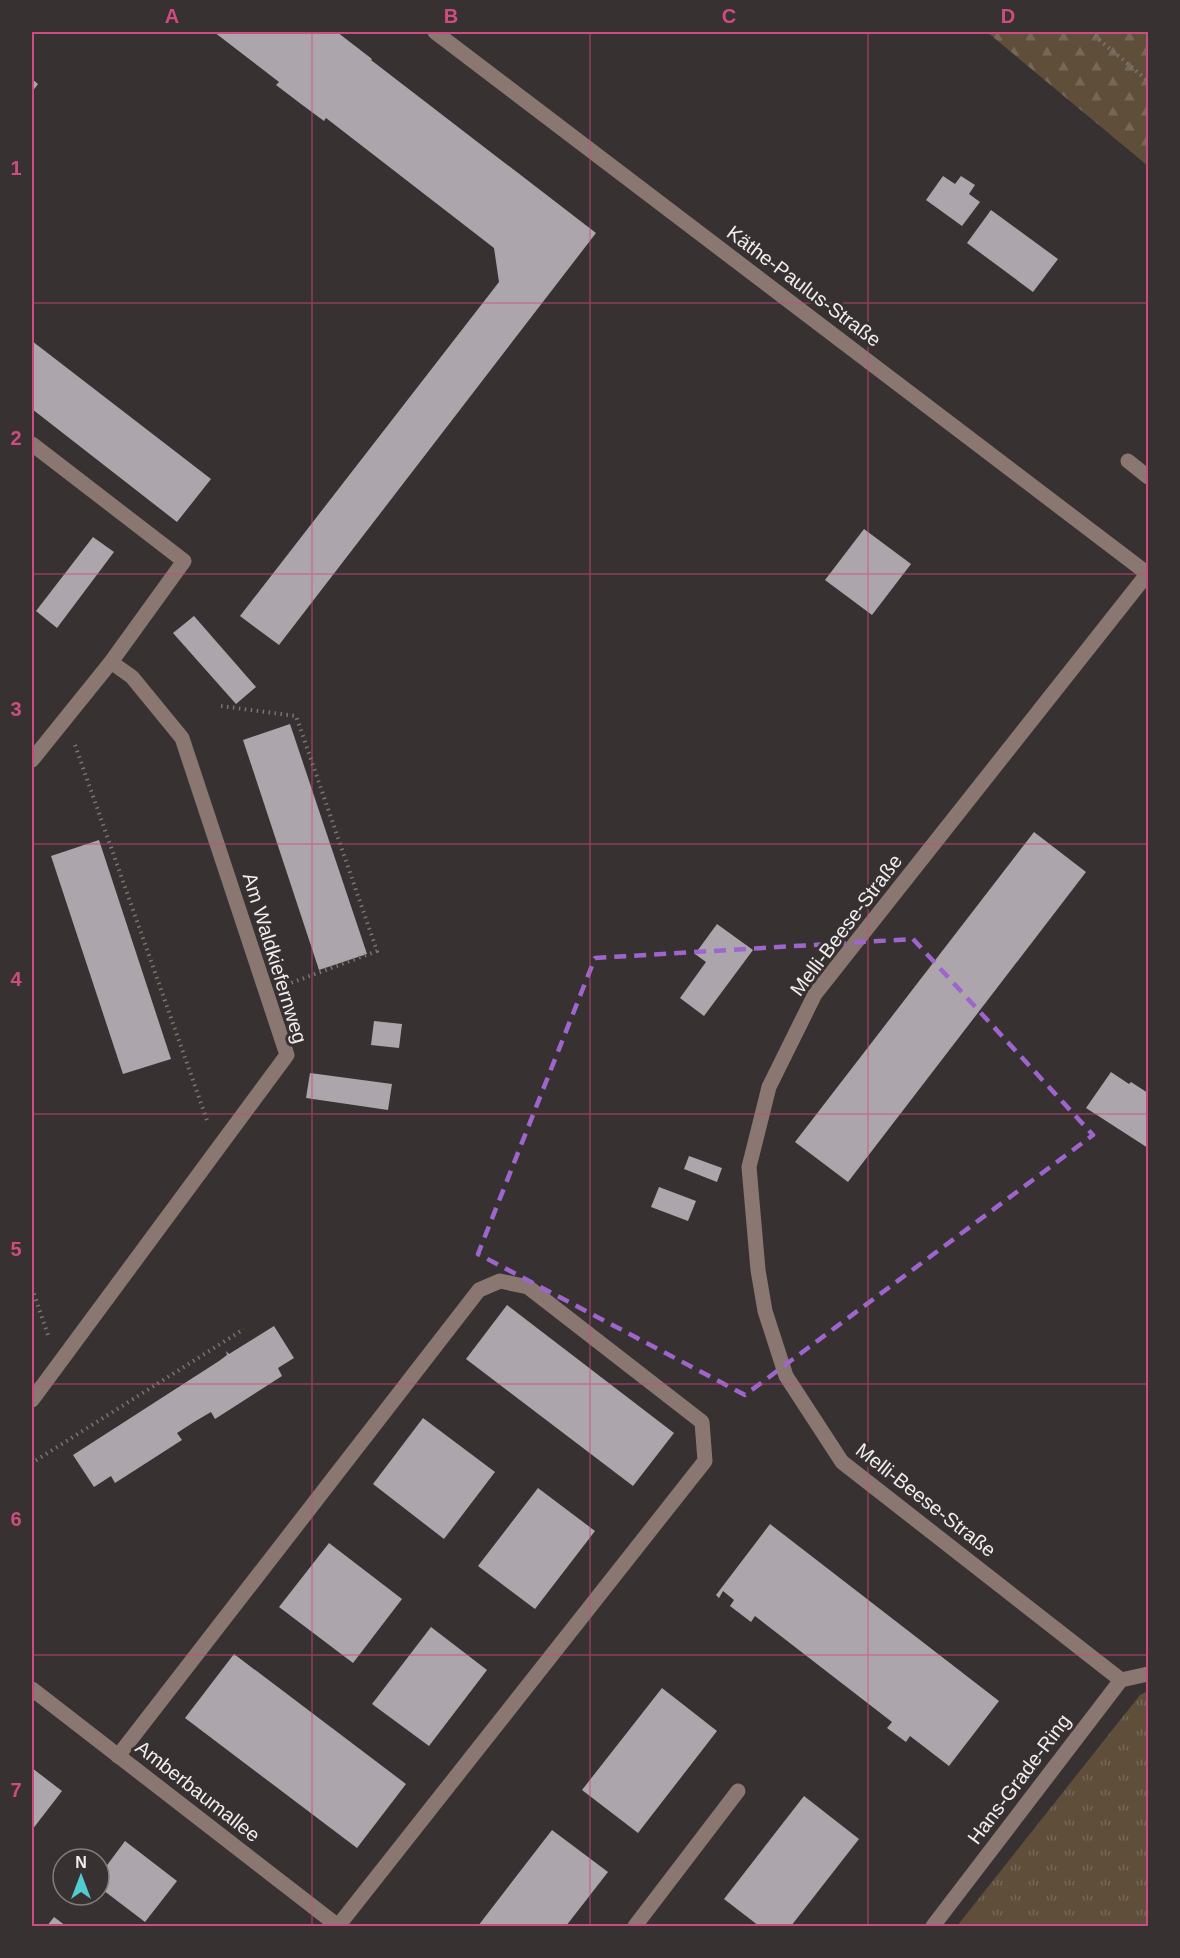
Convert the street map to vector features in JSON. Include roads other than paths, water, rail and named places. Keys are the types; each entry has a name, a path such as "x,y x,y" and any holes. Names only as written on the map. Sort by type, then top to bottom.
{"street":[{"name":"Käthe-Paulus-Straße","path":"435,32 1148,574"},
{"path":"32,444 184,561 111,662 32,760"},
{"path":"1128,461 1149,477"},
{"name":"Melli-Beese-Straße","path":"1121,1680 842,1462 786,1376 768,1322 758,1269 749,1167 769,1087 815,994 1148,574"},
{"name":"Am Waldkiefernweg","path":"32,1400 287,1055 182,738 132,677 111,662"},
{"path":"118,1756 479,1290 500,1281 528,1287 538,1294 702,1422 705,1461 338,1926"},
{"path":"1121,1680 1149,1674"},
{"name":"Hans-Grade-Ring","path":"933,1926 1121,1680"},
{"name":"Amberbaumallee","path":"32,1689 338,1926"},
{"path":"635,1926 738,1791"}]}
